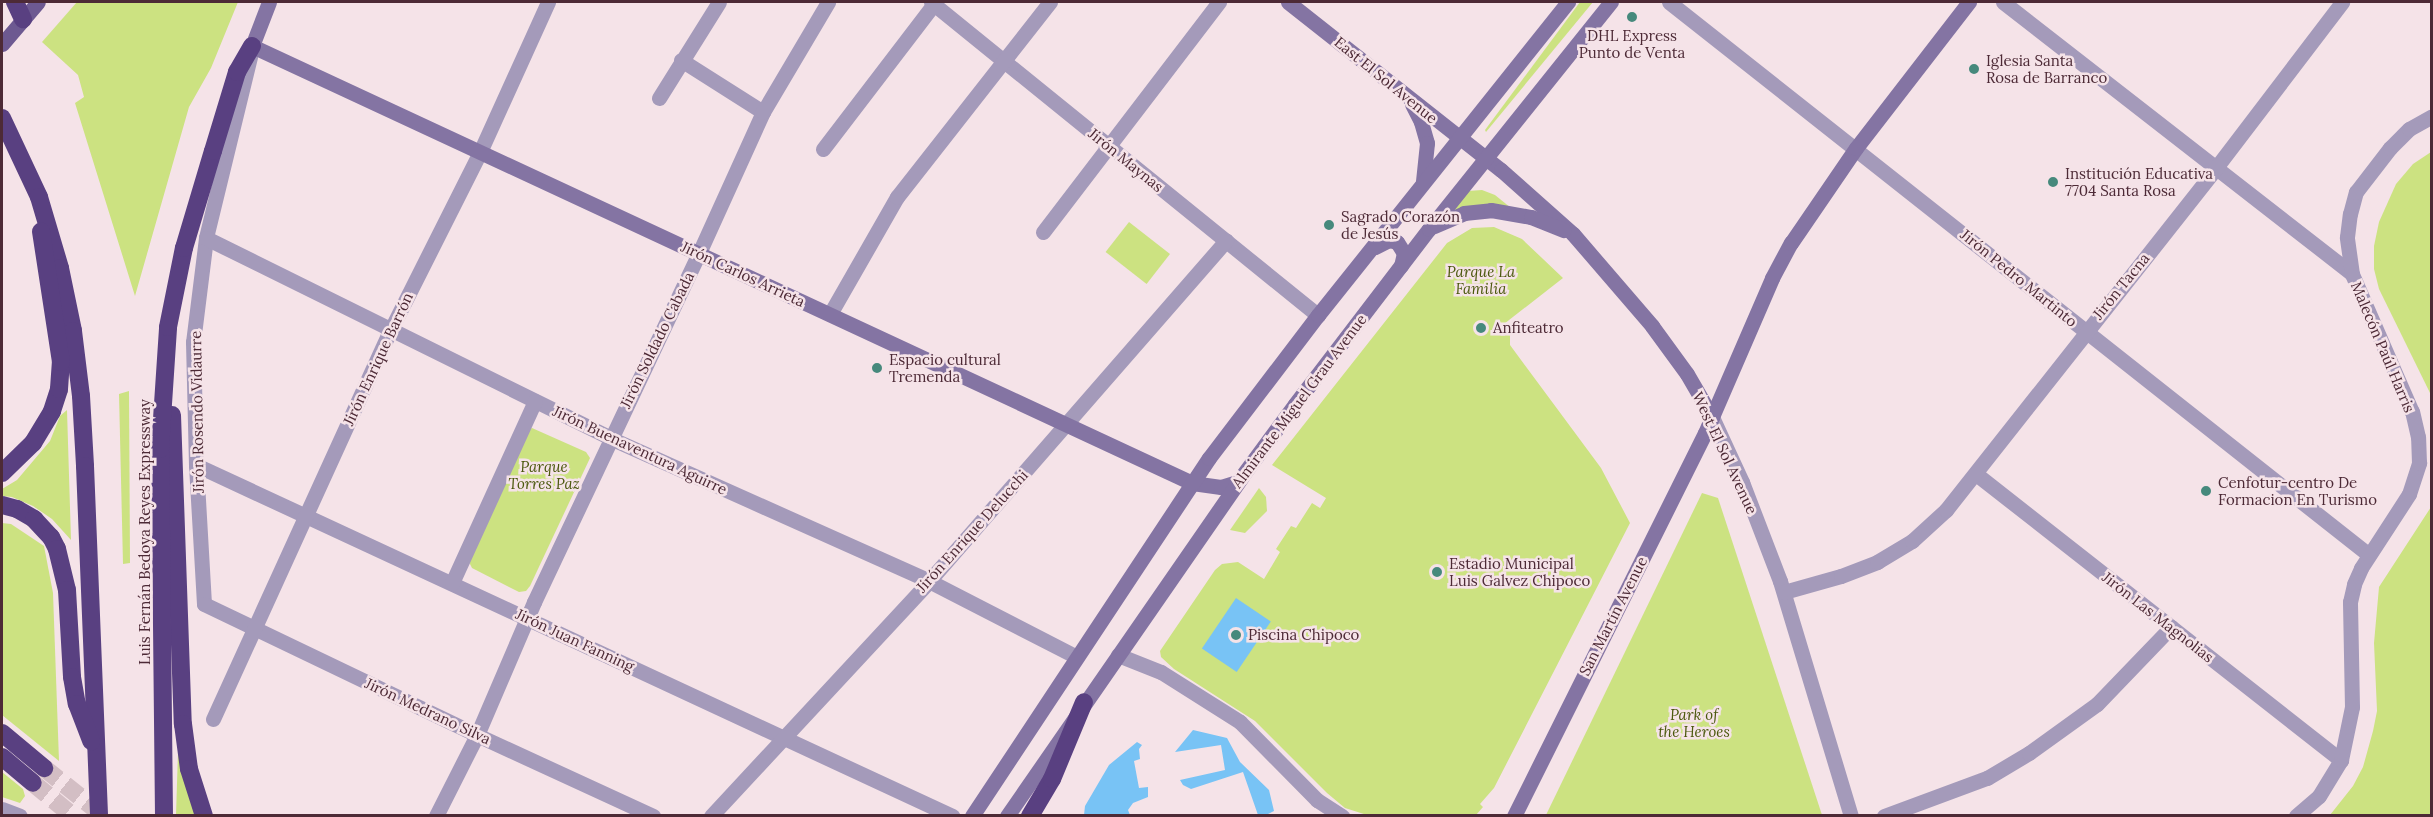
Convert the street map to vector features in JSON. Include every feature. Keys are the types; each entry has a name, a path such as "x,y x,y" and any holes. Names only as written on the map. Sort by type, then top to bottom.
{"highway":[{"path":"15,2 23,19"},
{"name":"Luis Fernán Bedoya Reyes Expressway","path":"164,816 160,449 168,327 184,248 237,72 252,46"},
{"path":"4,125 39,197 60,268 73,331 81,396 99,816"},
{"path":"2,472 17,461 33,443 52,411 59,389 61,362 42,246 39,197"},
{"path":"168,327 183,724 189,769 204,816"},
{"path":"2,506 17,509 34,519 51,537 57,549 67,590 72,677 77,704 97,755"},
{"path":"1030,816 1052,778 1084,702"},
{"path":"2,733 44,768"},
{"path":"2,757 33,783"}],"main road":[{"path":"2,44 38,2"},
{"path":"252,46 269,2"},
{"name":"East El Sol Avenue","path":"1288,2 1485,158"},
{"path":"972,816 1192,483 1318,315 1568,2"},
{"name":"Almirante Miguel Grau Avenue","path":"1007,816 1237,482 1429,229 1611,2"},
{"name":"San Martín Avenue","path":"1514,816 1712,417 1786,252 1816,203 1856,148 1969,2"},
{"name":"Jirón Carlos Arrieta","path":"252,46 1192,483 1221,487 1237,482"},
{"path":"1411,101 1421,122 1427,143 1422,186"},
{"name":"West El Sol Avenue","path":"1485,158 1573,234 1645,318 1687,374 1712,417"},
{"path":"1429,229 1464,213 1491,210 1531,217 1573,234"},
{"path":"1367,254 1384,241 1393,240 1403,249 1401,266"}],"street":[{"name":"Jirón Enrique Barrón","path":"213,719 390,331 480,152 548,2"},
{"path":"659,98 719,2"},
{"name":"Jirón Soldado Cabada","path":"436,816 477,735 527,618 610,438 699,254 763,112 828,2"},
{"path":"830,314 897,197 1050,2"},
{"path":"1043,232 1219,2"},
{"name":"Jirón Pedro Martinto","path":"1669,2 2369,555"},
{"path":"2003,2 2352,274"},
{"name":"Jirón Tacna","path":"1784,592 1841,576 1877,561 1912,541 1946,510 2215,169 2342,2"},
{"name":"Jirón Maynas","path":"823,148 933,3 1318,315"},
{"name":"Jirón Rosendo Vidaurre","path":"204,604 196,465 194,342 206,238 252,46"},
{"path":"681,60 763,112"},
{"path":"2352,274 2347,237 2356,192 2390,148 2409,129 2432,117"},
{"name":"Jirón Buenaventura Aguirre","path":"206,238 610,438 929,580 1077,657"},
{"name":"Jirón Enrique Delucchi","path":"711,816 929,580 1067,425 1226,240"},
{"name":"Malecón Paúl Harris","path":"2296,816 2319,796 2341,760 2352,707 2350,602 2354,585 2369,555 2409,494 2419,463 2418,437 2412,412 2352,274"},
{"path":"452,583 535,401"},
{"name":"West El Sol Avenue","path":"1712,417 1742,482 1784,592 1851,816"},
{"name":"Jirón Juan Fanning","path":"196,465 952,816"},
{"name":"Jirón Las Magnolias","path":"1976,474 2341,760"},
{"name":"Jirón Medrano Silva","path":"204,604 477,735 653,816"},
{"path":"1884,816 1987,778 2029,753 2097,704 2171,627"},
{"path":"1118,655 1161,672 1240,722 1317,800 1342,816"}],"green space":[{"path":"77,2 238,2 211,68 189,107 135,296 75,103 84,97 78,75 42,42"},
{"path":"1580,2 1593,2 1486,132 1485,130"},
{"path":"2431,152 2431,395 2379,289 2374,269 2374,246 2379,222 2396,184 2413,164"},
{"path":"1482,190 1495,195 1511,208 1447,214 1468,191"},
{"path":"1129,222 1170,254 1147,284 1106,252"},
{"name":"Estadio Municipal Luis Galvez Chipoco","path":"1494,227 1522,239 1563,278 1495,331 1510,335 1510,345 1601,468 1630,523 1494,788 1480,804 1483,807 1476,815 1367,815 1345,808 1255,721 1174,669 1161,657 1160,651 1215,570 1222,564 1238,562 1264,579 1280,552 1276,549 1291,526 1296,528 1312,503 1320,508 1326,498 1272,465 1447,243 1472,228"},
{"path":"129,391 130,563 123,564 119,394"},
{"path":"67,410 71,540 52,519 33,506 12,497 2,496 2,489 17,480 50,441 60,416"},
{"name":"Parque Torres Paz","path":"532,428 586,452 590,458 530,586 526,591 519,592 472,568 469,562 526,431"},
{"path":"1259,488 1266,497 1267,511 1245,533 1230,530"},
{"name":"Park of the Heroes","path":"1702,493 1718,498 1822,815 1546,815"},
{"path":"2431,507 2431,815 2330,815 2353,786 2363,767 2373,731 2377,711 2374,643 2379,587"},
{"path":"2,523 11,524 44,546 53,593 59,761 2,715"},
{"path":"178,751 198,815 176,816"},
{"path":"2,772 23,789 25,796 20,803 2,797"}],"water":[{"name":"Piscina Chipoco","path":"1236,598 1271,621 1237,672 1202,649"},
{"path":"1193,730 1227,738 1240,762 1269,790 1274,811 1266,815 1258,815 1243,772 1191,789 1183,785 1180,780 1225,770 1221,745 1175,752"},
{"path":"1137,742 1142,745 1139,749 1140,759 1134,761 1139,788 1148,787 1148,797 1133,803 1128,810 1130,815 1084,815 1085,806 1109,765"}],"tunnel":[{"path":"44,768 104,816"},
{"path":"33,783 73,816"}],"place":[{"name":"DHL Express Punto de Venta","path":"1632,17"},
{"name":"Iglesia Santa Rosa de Barranco","path":"1974,69"},
{"name":"Institución Educativa 7704 Santa Rosa","path":"2053,182"},
{"name":"Sagrado Corazón de Jesús","path":"1329,225"},
{"name":"Anfiteatro","path":"1481,328"},
{"name":"Espacio cultural Tremenda","path":"877,368"},
{"name":"Cenfotur-centro De Formacion En Turismo","path":"2206,491"},
{"name":"Estadio Municipal Luis Galvez Chipoco","path":"1437,572"},
{"name":"Piscina Chipoco","path":"1236,635"}],"park label":[{"name":"Parque La Familia","path":"1481,280"}]}
